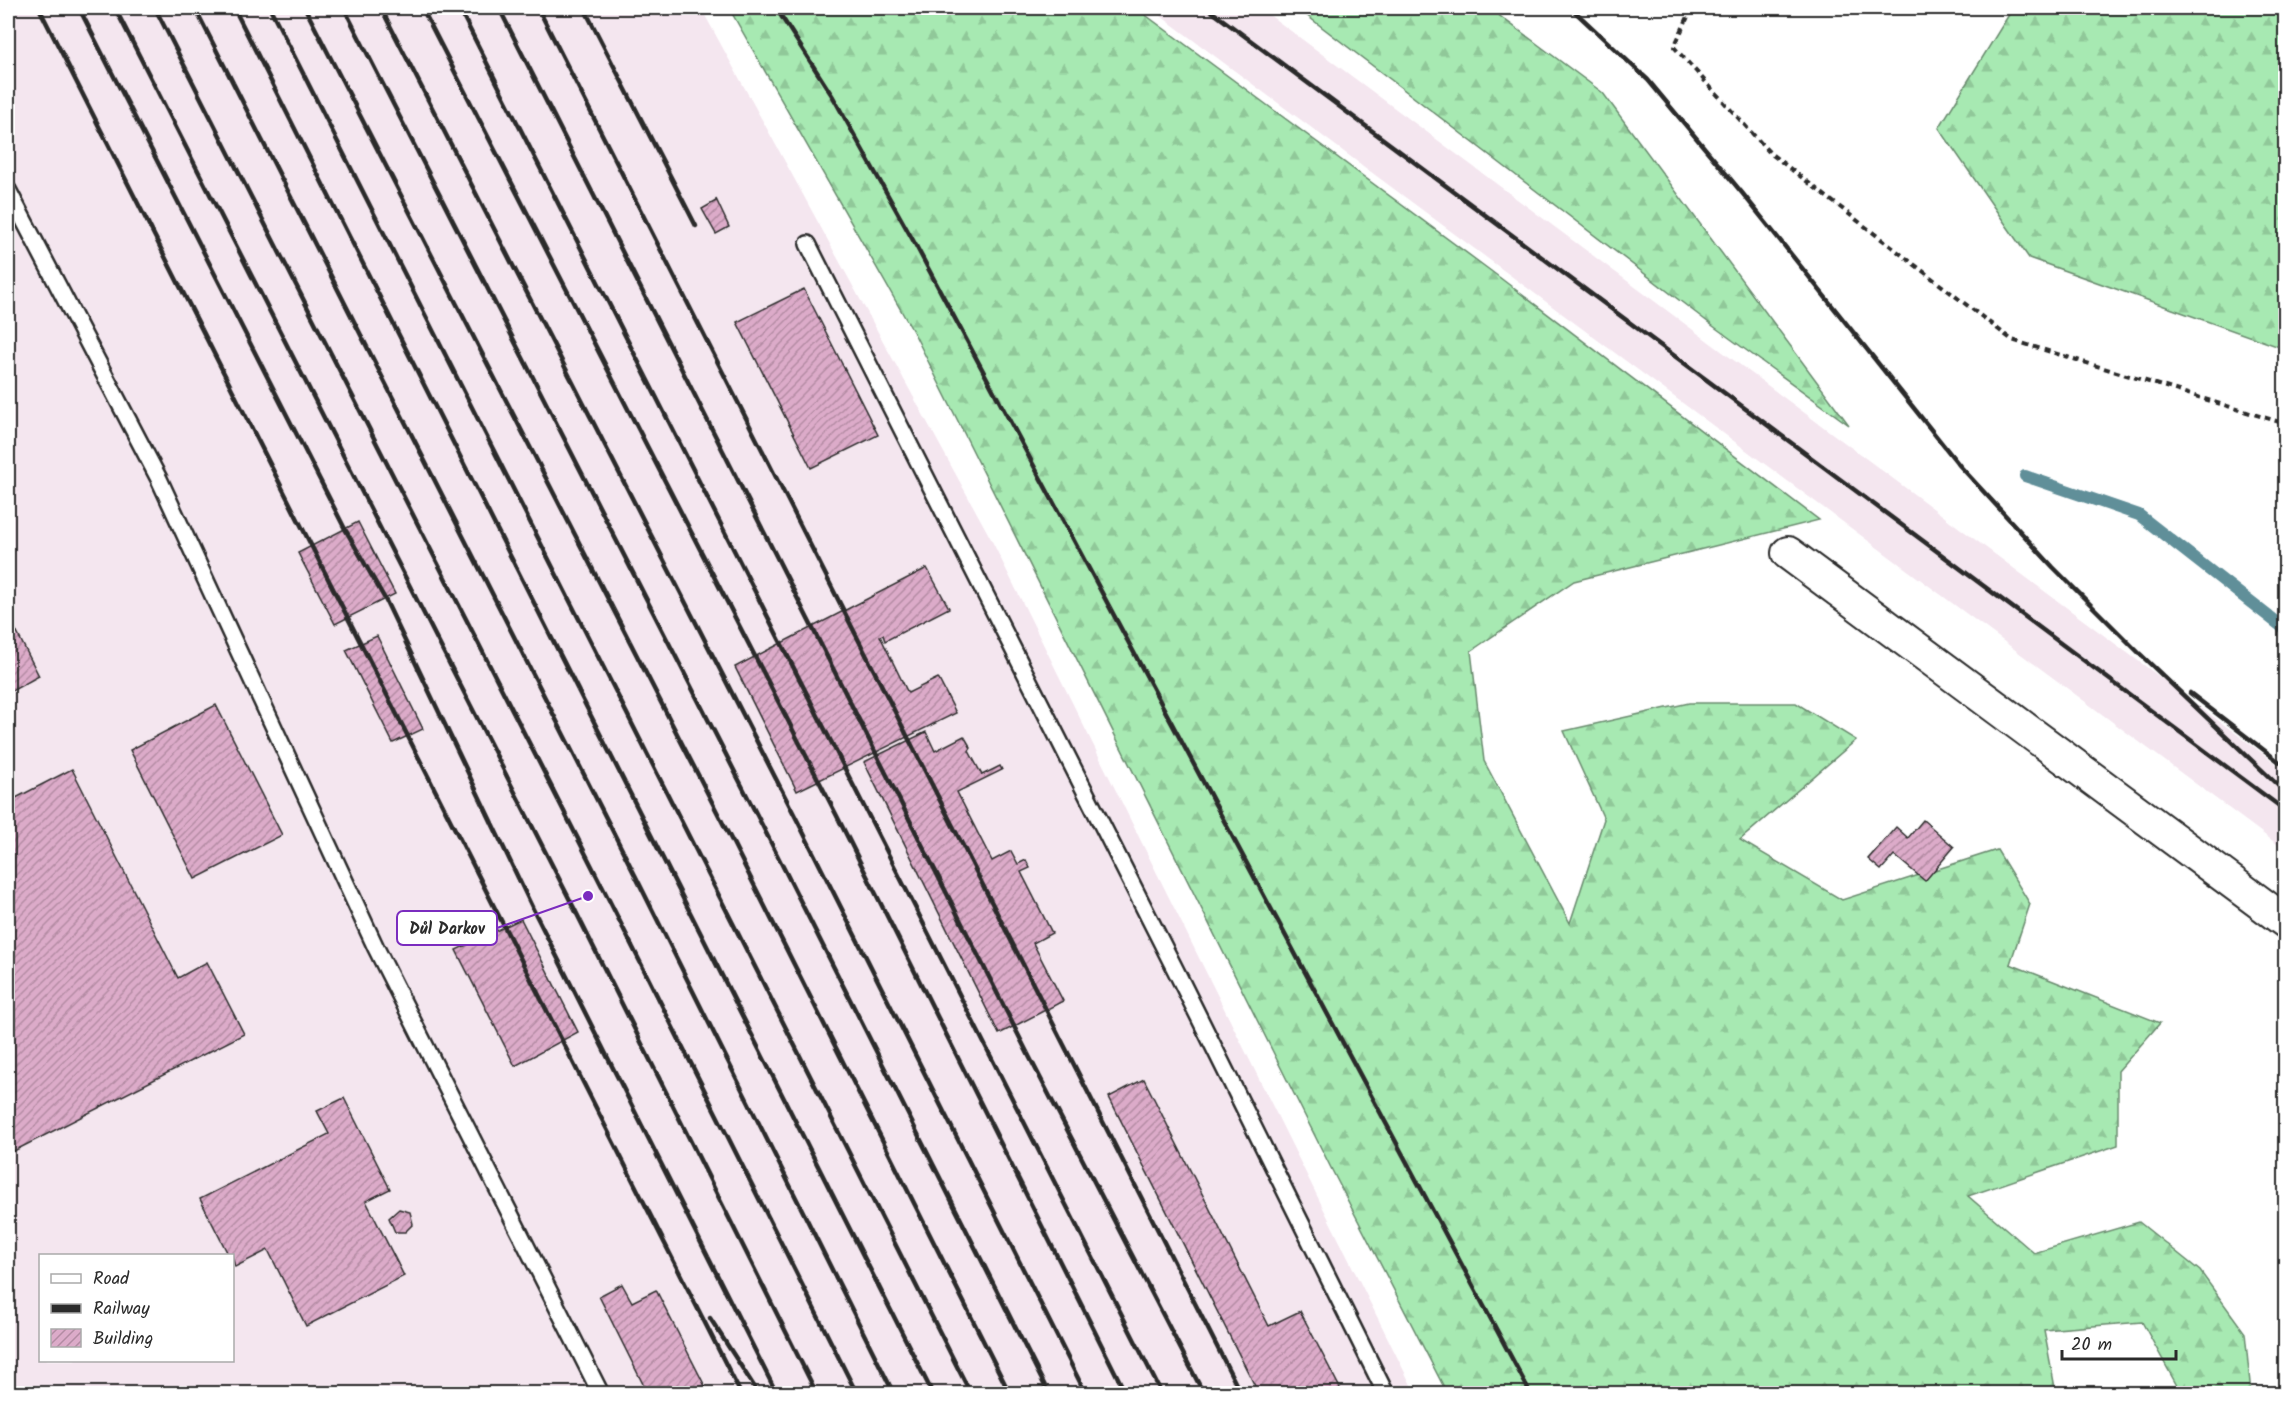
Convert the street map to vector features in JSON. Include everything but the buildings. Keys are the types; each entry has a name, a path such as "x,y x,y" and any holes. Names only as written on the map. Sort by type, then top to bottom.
{"street":[{"path":"1788,553 2286,922"}],"lane":[{"path":"8,190 159,479 376,948 601,1394"},
{"path":"808,244 1176,971 1386,1394"}],"path":[{"path":"1692,8 1674,46 1770,153 2012,340 2286,424"}],"shaded area":[{"path":"8,8 701,8 990,537 1415,1393 8,1393"},
{"path":"1150,8 1260,8 2285,770 2285,850"}],"green space":[{"path":"729,8 1136,8 1491,271 1819,520 1574,581 1471,651 1484,761 1570,923 1604,819 1564,731 1689,703 1796,703 1856,740 1740,840 1842,900 1997,850 2030,904 2010,964 2160,1023 2118,1071 2118,1145 1968,1196 2034,1253 2139,1222 2200,1271 2245,1333 2251,1393 2181,1393 2142,1322 2044,1330 2056,1393 1447,1393 1333,1172 915,335"},
{"path":"1297,8 1489,8 1603,93 1849,425 1713,326"},
{"path":"2013,8 2285,8 2285,349 2029,258 1939,128"}],"waterway":[{"path":"2025,476 2139,515 2286,630"}],"railway":[{"path":"39,8 741,1394"},
{"path":"79,8 345,529 385,599 533,909 777,1394"},
{"path":"115,8 573,906 817,1394"},
{"path":"155,8 604,890 857,1394"},
{"path":"195,8 635,875 894,1394"},
{"path":"234,8 933,1394"},
{"path":"270,8 971,1394"},
{"path":"305,8 732,841 1010,1394"},
{"path":"344,8 762,825 1049,1394"},
{"path":"381,8 796,818 1086,1394"},
{"path":"422,8 837,816 1126,1394"},
{"path":"459,8 1162,1394"},
{"path":"499,8 1030,1058 1204,1394"},
{"path":"538,8 1241,1394"},
{"path":"584,8 696,226"},
{"path":"776,8 833,97 914,242 1531,1394"},
{"path":"1207,8 2286,811"},
{"path":"1571,8 1648,80 1743,194 1960,466 2053,567 2140,654 2286,793"},
{"path":"2190,693 2286,767"},
{"path":"710,1318 759,1394"}],"place":[{"name":"Důl Darkov","path":"588,896"}]}
